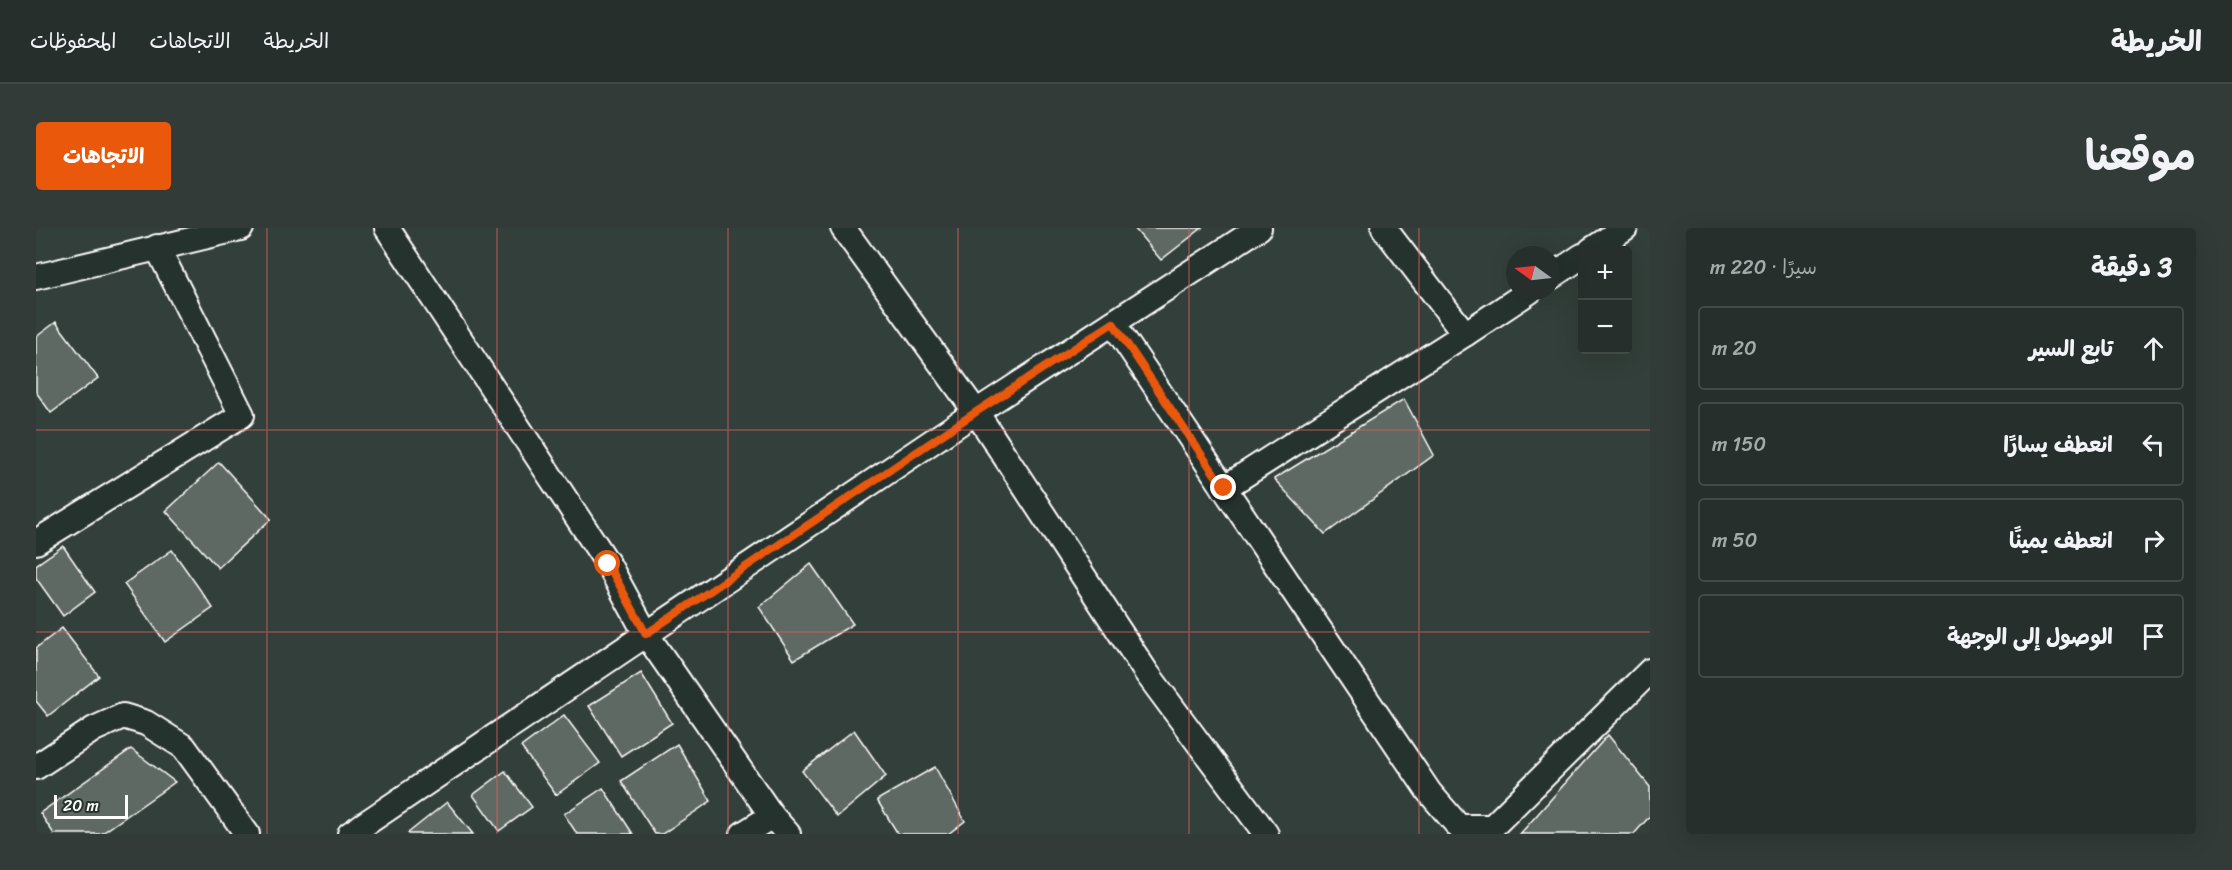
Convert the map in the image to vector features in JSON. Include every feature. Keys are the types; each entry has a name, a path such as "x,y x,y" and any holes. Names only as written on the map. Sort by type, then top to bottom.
{"street":[{"path":"36,278 241,228"},
{"path":"387,228 608,564 646,634 772,816 788,834"},
{"path":"843,228 976,412 990,437 1146,672 1266,834"},
{"path":"350,834 976,412 1259,228"},
{"path":"1384,228 1465,334"},
{"path":"1597,246 1625,228"},
{"path":"36,542 242,415 156,247"},
{"path":"1560,271 1578,259"},
{"path":"1224,488 1516,300"},
{"path":"1113,323 1429,792 1460,827 1492,827 1650,671"},
{"path":"36,767 94,729 123,716 146,723 184,747 247,834"},
{"path":"743,834 772,816"}],"building":[{"path":"1134,228 1202,228 1161,260"},
{"path":"56,322 98,378 51,413 36,392 36,337"},
{"path":"1404,399 1434,455 1325,534 1274,479"},
{"path":"219,462 271,519 218,568 166,511"},
{"path":"63,546 95,592 63,616 36,578 36,565"},
{"path":"172,550 213,608 165,642 124,584"},
{"path":"811,564 853,624 794,660 759,607"},
{"path":"62,628 99,676 48,716 36,701 36,648"},
{"path":"641,673 672,723 621,756 589,706"},
{"path":"564,715 600,763 556,795 521,747"},
{"path":"854,730 886,776 837,817 802,771"},
{"path":"1608,735 1650,787 1650,816 1634,834 1520,834"},
{"path":"677,744 711,801 662,834 655,834 621,781"},
{"path":"131,749 175,782 101,834 54,834 40,813"},
{"path":"935,767 965,821 948,834 898,834 877,800"},
{"path":"505,771 532,807 499,831 473,795"},
{"path":"603,788 633,834 577,834 564,814"},
{"path":"447,802 473,834 408,833"}],"route":[{"path":"608,564 646,634 976,412 1113,323 1224,488"}]}
